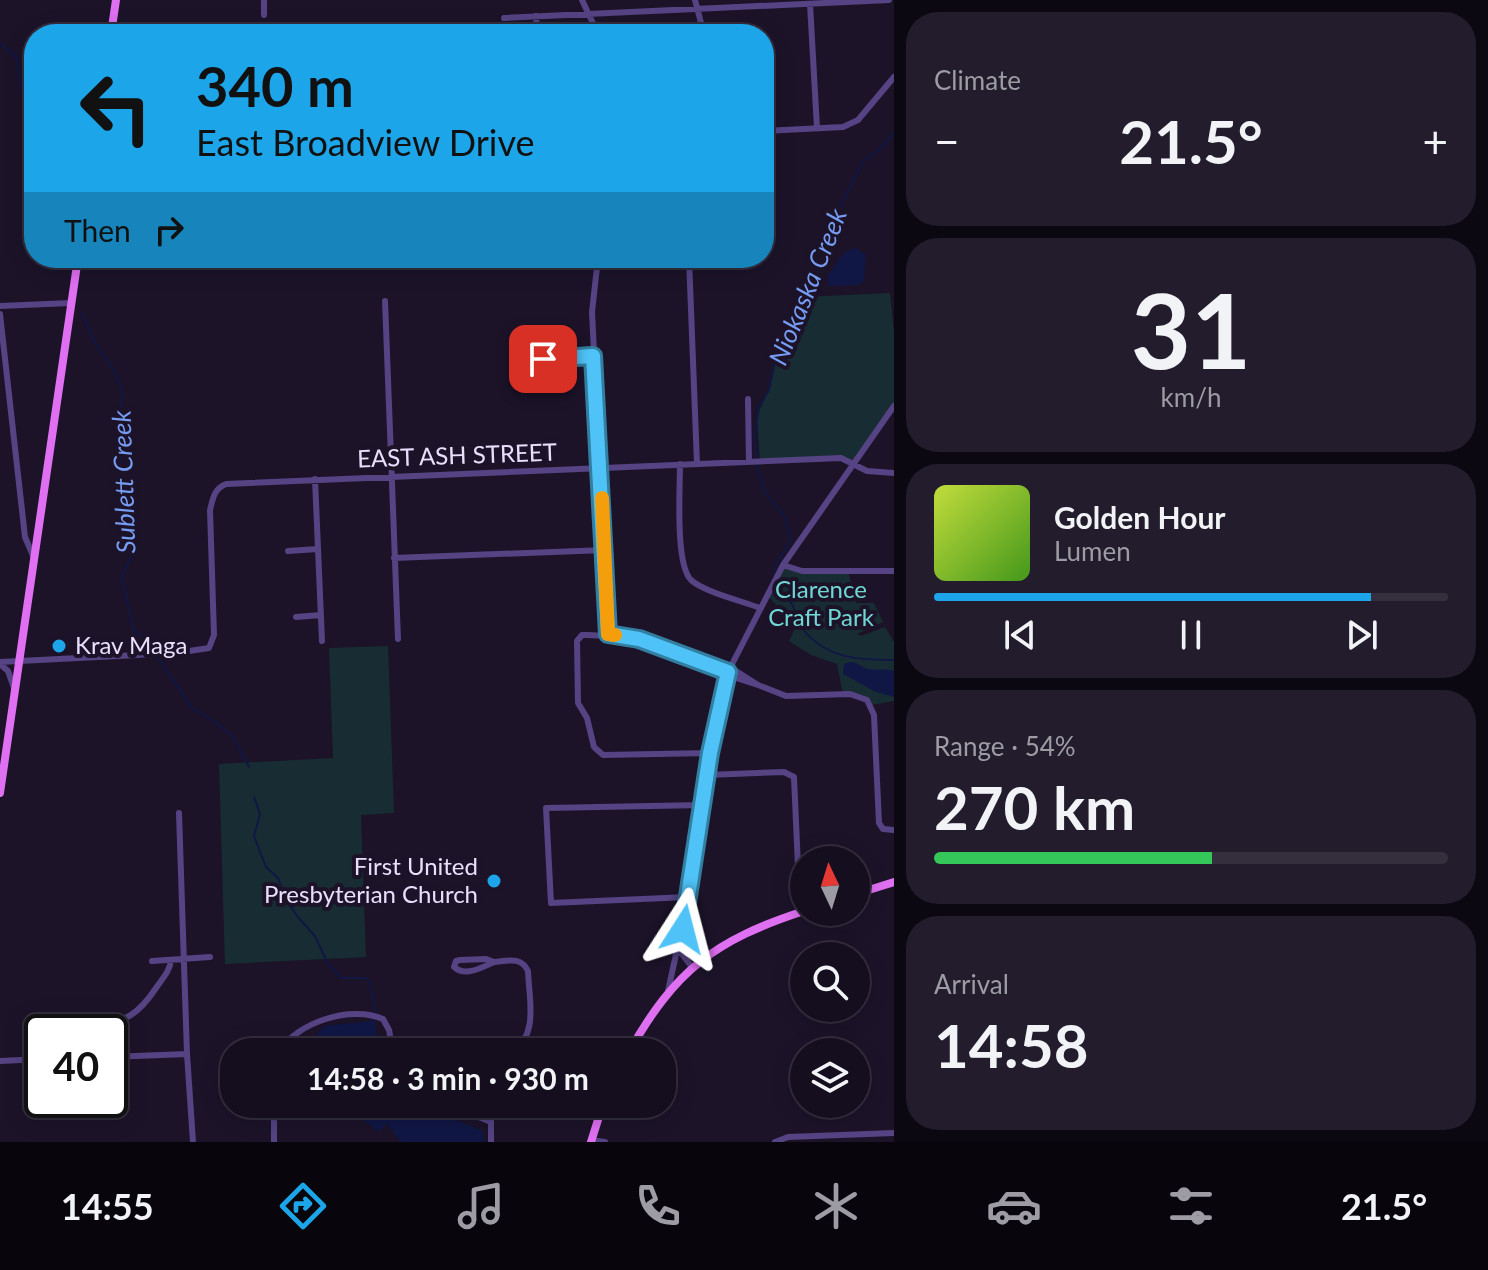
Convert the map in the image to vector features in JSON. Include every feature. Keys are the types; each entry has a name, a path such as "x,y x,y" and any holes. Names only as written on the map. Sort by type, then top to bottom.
{"main road":[{"path":"112,24 116,0"},
{"path":"0,793 76,268"},
{"path":"870,890 894,882"},
{"path":"638,1038 668,991 692,967 739,935 790,916"},
{"path":"591,1141 598,1118"}],"street":[{"path":"264,0 264,15"},
{"path":"582,0 593,24"},
{"path":"695,0 701,24"},
{"path":"504,18 765,3 889,0"},
{"path":"810,4 817,128"},
{"path":"536,16 536,24"},
{"path":"774,130 843,127 858,120 894,77"},
{"path":"597,268 592,312 593,356 608,634"},
{"path":"689,268 697,464"},
{"path":"385,301 398,639"},
{"path":"0,306 71,303"},
{"path":"0,314 25,537 34,558"},
{"path":"518,360 593,356"},
{"path":"748,399 749,462"},
{"path":"692,967 681,953 683,929 710,753 728,672 783,565 894,406"},
{"name":"EAST ASH STREET","path":"20,660 204,651 212,645 210,528 214,494 226,484 841,458 867,471 894,473"},
{"path":"680,464 685,569 691,580 760,608"},
{"path":"315,479 322,641"},
{"path":"288,551 318,549"},
{"path":"394,558 605,550"},
{"path":"783,565 802,571 894,571"},
{"path":"296,617 321,615"},
{"path":"710,753 598,753 592,743 587,718 578,703 578,637 608,634 639,639 786,696 850,694 867,700 874,715 878,815 883,829 894,830"},
{"path":"0,663 20,660"},
{"path":"0,663 8,671 15,690"},
{"path":"707,775 792,774 795,780 798,846"},
{"path":"688,897 551,903 546,808 703,805"},
{"path":"179,813 193,1142"},
{"path":"668,991 677,943 683,929"},
{"path":"152,961 210,957"},
{"path":"128,1017 148,1001 170,968 171,960"},
{"path":"494,962 466,972 454,967 460,960 519,961 525,964 528,971 526,1038"},
{"path":"291,1038 309,1026 342,1015 376,1015 387,1023 390,1038"},
{"path":"128,1056 187,1054"},
{"path":"0,1061 24,1060"},
{"path":"274,1118 274,1142"},
{"path":"481,1118 491,1122"},
{"path":"491,1118 491,1142"},
{"path":"775,1142 788,1137 893,1133 890,1142"},
{"path":"591,1141 605,1142"}],"green space":[{"path":"890,293 894,332 894,406 853,462 841,458 760,462 757,415 769,390 775,362 804,297"},
{"name":"Clarence Craft Park","path":"783,565 796,571 848,571 856,603 874,603 883,622 857,634 861,636 885,627 894,642 894,701 871,705 867,700 843,694 837,664 811,655 789,641 796,626 767,595"},
{"path":"388,646 394,813 361,815 366,957 225,964 219,764 333,758 329,648"}],"shaded area":[{"path":"856,248 866,255 864,280 859,285 829,286 827,276 842,256"},
{"path":"850,662 868,669 894,671 894,697 876,692 843,674 844,664"},
{"path":"375,1021 377,1038 316,1038 324,1026"},
{"path":"359,1118 451,1118 483,1131 484,1142 401,1142 387,1124 379,1132"}],"waterway":[{"name":"Sublett Creek","path":"0,43 16,57 24,101"},
{"name":"Niokaska Creek","path":"756,458 755,433 759,407 769,390 775,362 809,282 819,271 825,255 824,238 863,161 878,151 894,133"},
{"name":"Sublett Creek","path":"82,313 122,390 122,519 131,556 122,576 133,628 154,650"},
{"name":"Niokaska Creek","path":"757,466 765,492 785,517 791,540 774,568 774,574"},
{"name":"Niokaska Creek","path":"778,592 792,604 802,628 832,652 856,658 894,660"},
{"name":"Sublett Creek","path":"159,659 192,708 233,737 249,767"},
{"name":"Sublett Creek","path":"254,797 260,814 254,836 266,867 278,878 287,901 315,936 327,962 341,978 365,978 370,982 375,1009 372,1021"}],"slow traffic":[{"path":"602,498 608,634 615,635"}],"place":[{"name":"Krav Maga","path":"59,646"},
{"name":"First United Presbyterian Church","path":"494,881"}],"route":[{"path":"543,359 593,356 608,634 639,639 728,672 710,753 683,929"}]}
